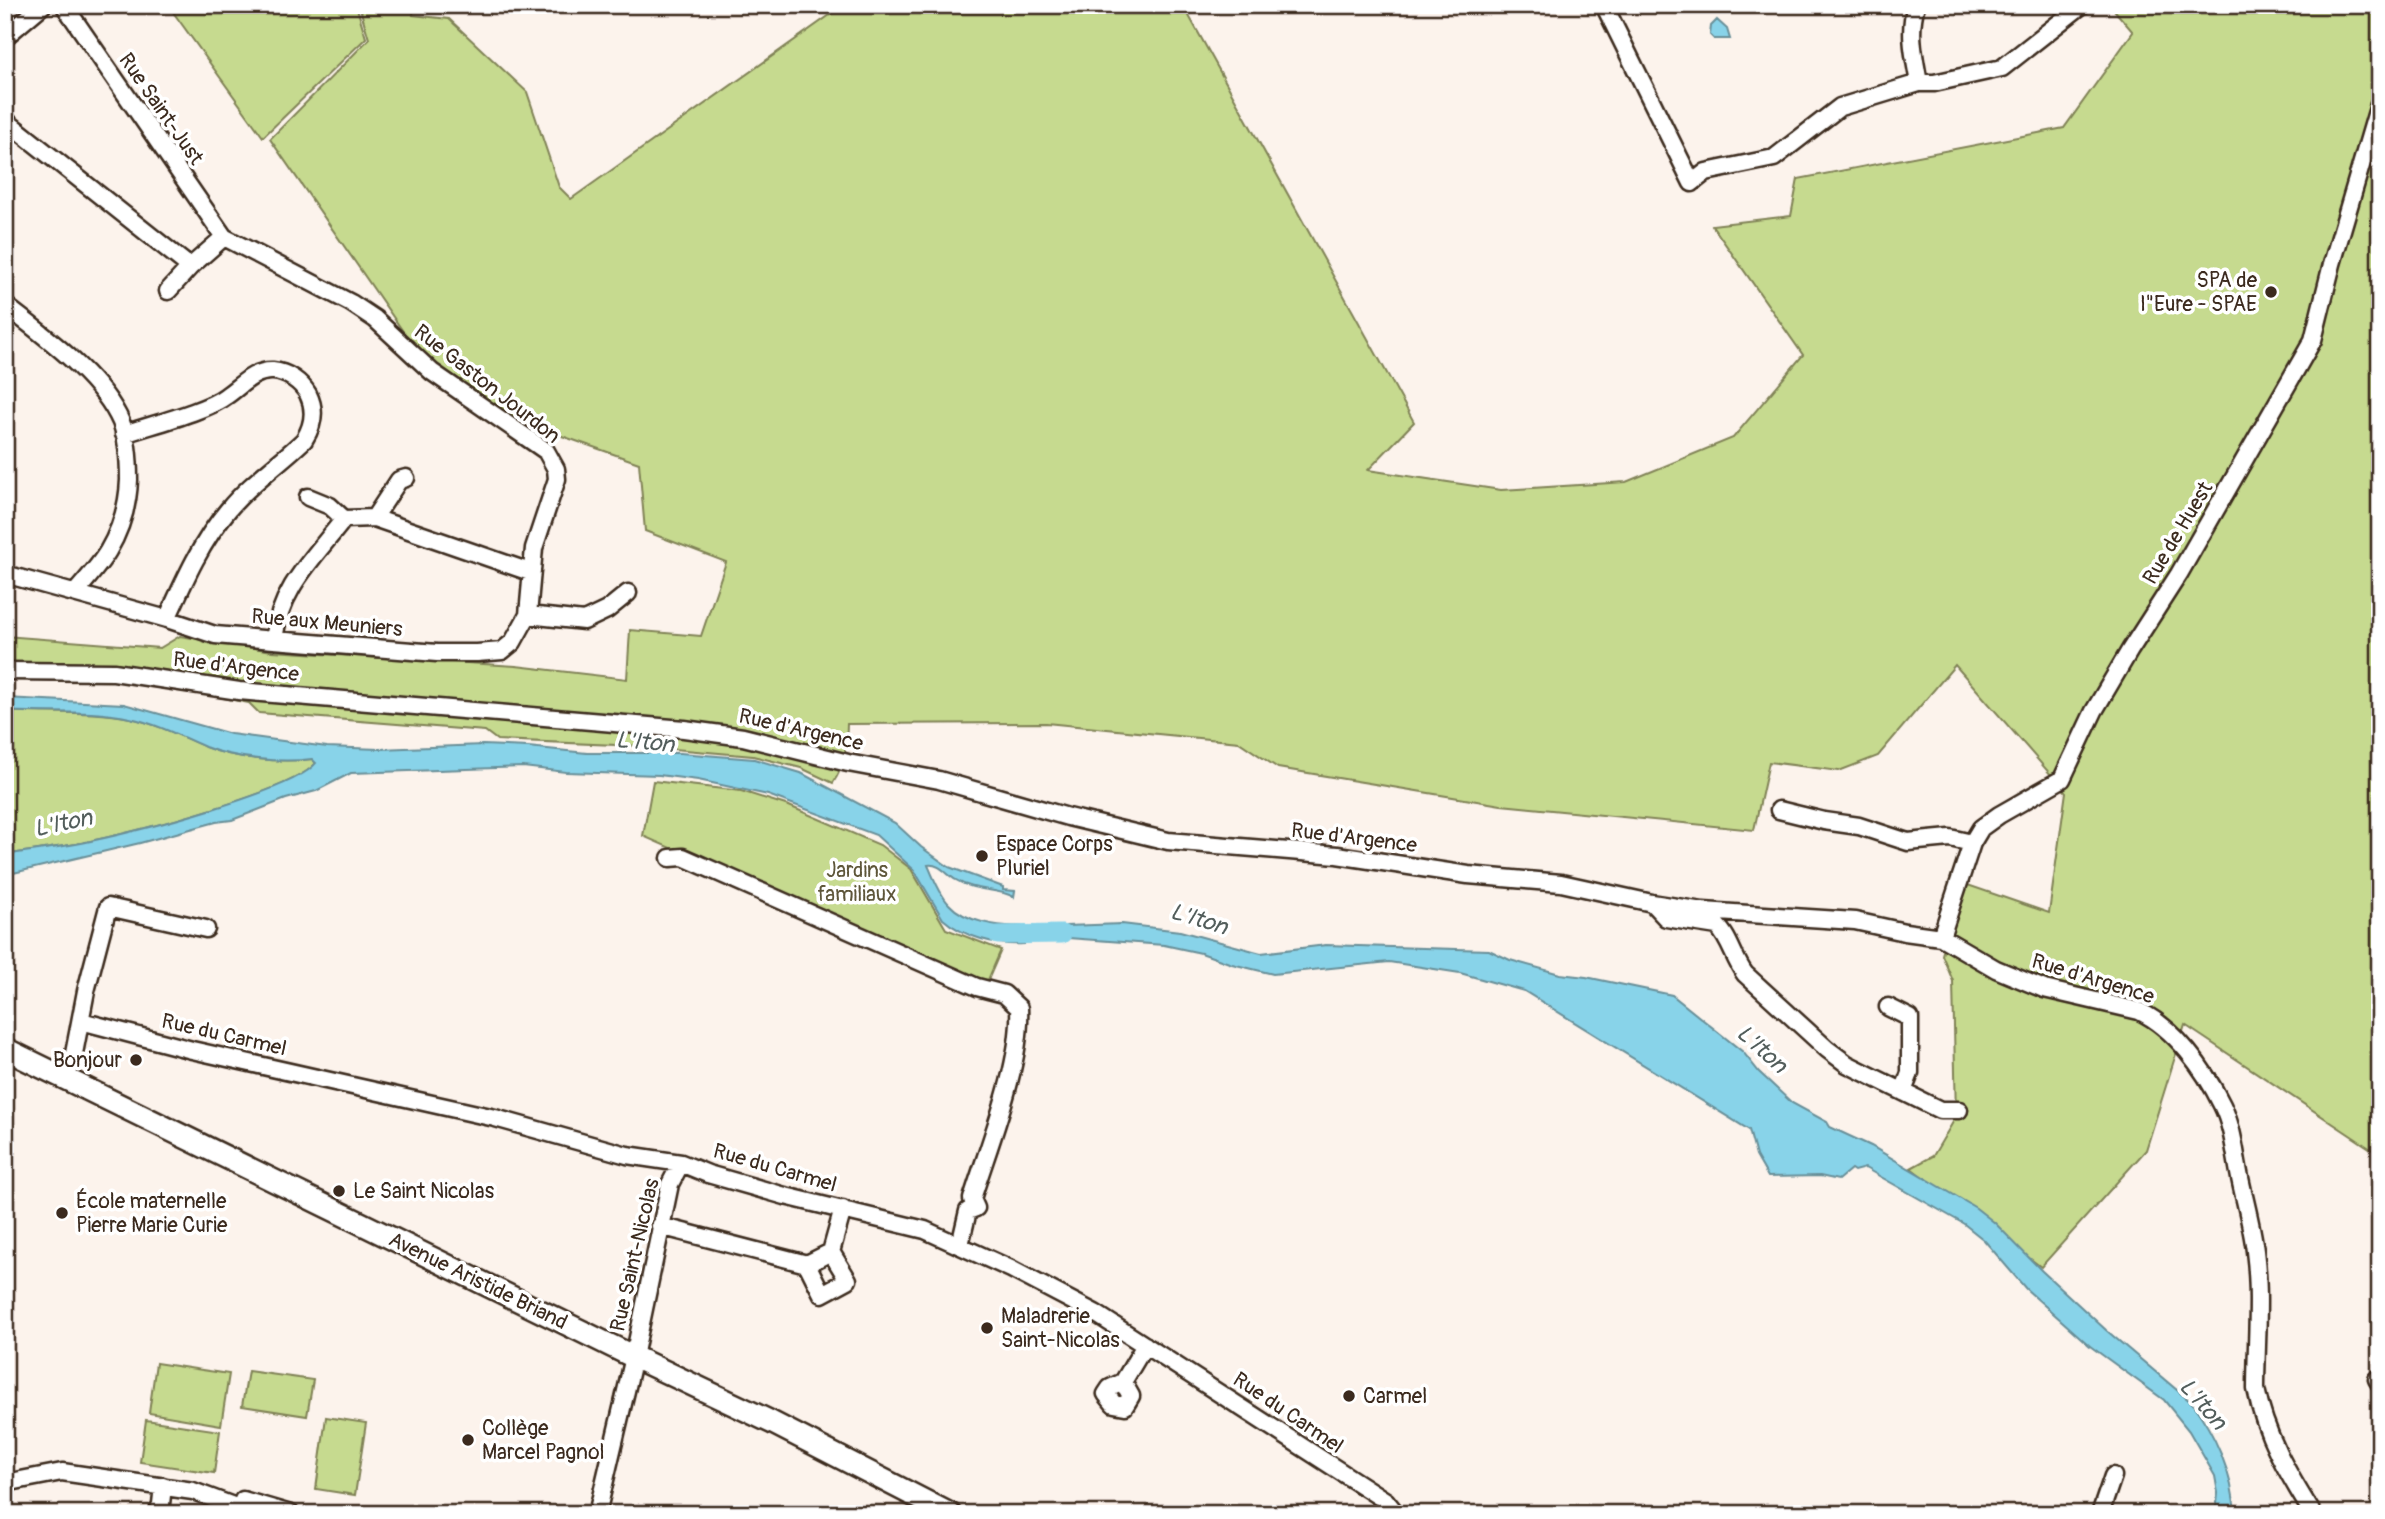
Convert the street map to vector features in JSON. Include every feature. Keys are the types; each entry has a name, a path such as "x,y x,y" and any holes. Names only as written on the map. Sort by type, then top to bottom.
{"main road":[{"name":"Avenue Aristide Briand","path":"5,1049 771,1422 950,1514"}],"street":[{"path":"5,37 43,5"},
{"name":"Rue Saint-Just","path":"64,5 224,237"},
{"path":"1604,5 1692,183 1706,172 1773,158 1840,107 1919,83 1934,83 2002,68 2082,5"},
{"path":"1916,5 1911,38 1919,83"},
{"name":"Rue de Huest","path":"1941,937 1972,843 1981,828 2062,779 2094,711 2179,574 2313,340 2332,264 2380,101"},
{"path":"5,120 190,267"},
{"path":"168,291 224,237"},
{"name":"Rue Gaston Jourdon","path":"224,237 351,303 374,319 432,372 546,451 556,469 557,479 534,548 528,615"},
{"path":"5,304 100,389 124,433 129,473 124,515 107,553 75,593"},
{"path":"124,433 225,398 254,375 271,371 295,379 312,401 313,418 310,431 304,440 251,485 227,511 189,570 167,619"},
{"path":"374,518 399,480 406,478"},
{"path":"308,497 330,506 344,519 374,518 530,572"},
{"path":"274,640 283,600 291,586 344,519"},
{"name":"Rue aux Meuniers","path":"5,574 215,635 437,653 502,650 513,642 528,615"},
{"path":"528,615 584,621 607,610 628,593"},
{"name":"Rue d'Argence","path":"5,671 114,672 239,691 684,729 743,737 848,763 939,780 1155,839 1337,855 1468,874 1561,883 1703,911 1856,921 1941,937 1996,969 2044,989 2139,1011 2165,1027 2186,1048 2223,1107 2230,1130 2255,1252 2256,1389 2260,1409 2269,1436 2313,1514"},
{"path":"1779,810 1858,826 1908,842 1950,838 1972,843"},
{"path":"670,858 682,857 977,987 1004,994 1018,1008 1020,1032 1011,1069 972,1199 976,1208 968,1211 960,1245"},
{"path":"1652,903 1666,918 1717,926 1745,974 1847,1064 1940,1110 1959,1110"},
{"path":"64,1078 72,1063 86,991 108,907 206,929"},
{"path":"1888,1007 1910,1018 1910,1073 1903,1092"},
{"name":"Rue du Carmel","path":"81,1021 192,1050 495,1118 627,1155 681,1163 708,1174 925,1230 1095,1313 1386,1501 1393,1512"},
{"name":"Rue Saint-Nicolas","path":"597,1514 634,1357 670,1184 681,1163"},
{"path":"807,1264 822,1294 848,1280 831,1252 843,1209"},
{"path":"660,1226 807,1264 831,1252"},
{"path":"1123,1382 1145,1345"},
{"path":"5,1483 62,1472 163,1486 210,1496 255,1514"},
{"path":"2100,1514 2113,1476"},
{"path":"157,1514 163,1486"},
{"path":"210,1496 225,1494 291,1514"}],"green space":[{"path":"168,5 356,5 366,38 263,137"},
{"path":"359,5 414,5 413,15 449,19 527,92 559,187 571,199 844,5 1183,5 1414,422 1368,470 1501,490 1626,482 1733,438 1803,355 1712,225 1791,216 1798,179 2064,128 2133,32 2115,11 2122,5 2380,5 2380,1155 2185,1025 2146,1150 2041,1267 1911,1168 1933,1156 1956,1117 1953,981 1942,955 1962,883 2049,913 2066,792 1955,665 1878,756 1839,771 1769,762 1754,830 1501,805 1278,768 1239,742 1046,723 847,724 843,762 833,783 801,768 753,756 640,746 497,740 485,731 259,713 249,703 157,685 5,665 5,636 160,648 180,636 272,651 516,666 627,679 630,630 701,636 726,562 645,531 639,463 522,422 418,353 270,139 369,39"},
{"path":"5,711 85,713 130,718 230,754 272,760 312,759 316,763 302,774 278,786 177,820 115,836 5,855"},
{"name":"Jardins familiaux","path":"653,781 741,791 789,806 880,845 911,869 946,929 1001,950 985,987 643,836"},
{"path":"156,1363 229,1374 221,1425 149,1413"},
{"path":"248,1371 313,1380 307,1416 242,1406"},
{"path":"326,1417 366,1423 355,1495 316,1489"},
{"path":"146,1420 220,1431 214,1473 140,1462"}],"water":[{"path":"1717,20 1727,29 1730,39 1714,39 1710,35 1711,26"},
{"path":"5,698 124,704 231,734 327,747 379,749 483,745 587,753 680,753 754,759 801,773 895,823 921,847 949,867 1003,887 1003,890 1015,891 1014,897 963,884 939,868 928,865 943,896 956,910 983,922 1021,926 1024,944 981,939 951,925 943,919 914,870 876,835 768,795 698,780 659,775 566,772 523,767 351,773 316,791 286,799 232,820 5,875 5,855 72,845 177,820 278,786 302,774 316,763 312,759 272,760 230,754 205,747 150,724 115,715 5,711"},
{"path":"1122,924 1180,931 1261,953 1326,945 1489,950 1510,960 1560,974 1672,995 1743,1052 1759,1072 1792,1103 1976,1208 2106,1330 2191,1402 2208,1427 2227,1469 2235,1514 2216,1514 2218,1493 2215,1476 2189,1431 2164,1400 2090,1346 2026,1289 1984,1240 1964,1224 1865,1168 1854,1171 1851,1169 1838,1180 1820,1176 1768,1177 1756,1156 1749,1130 1524,991 1460,973 1389,962 1273,974 1164,945 1054,937 1039,939 1038,927"}],"waterway":[{"name":"L'Iton","path":"998,935 1062,934"}],"place":[{"name":"SPA de l\"Eure - SPAE","path":"2271,292"},
{"name":"Espace Corps Pluriel","path":"982,856"},
{"name":"Bonjour","path":"136,1060"},
{"name":"Le Saint Nicolas","path":"339,1191"},
{"name":"École maternelle Pierre Marie Curie","path":"62,1213"},
{"name":"Maladrerie Saint-Nicolas","path":"987,1328"},
{"name":"Carmel","path":"1349,1396"},
{"name":"Collège Marcel Pagnol","path":"468,1440"}]}
